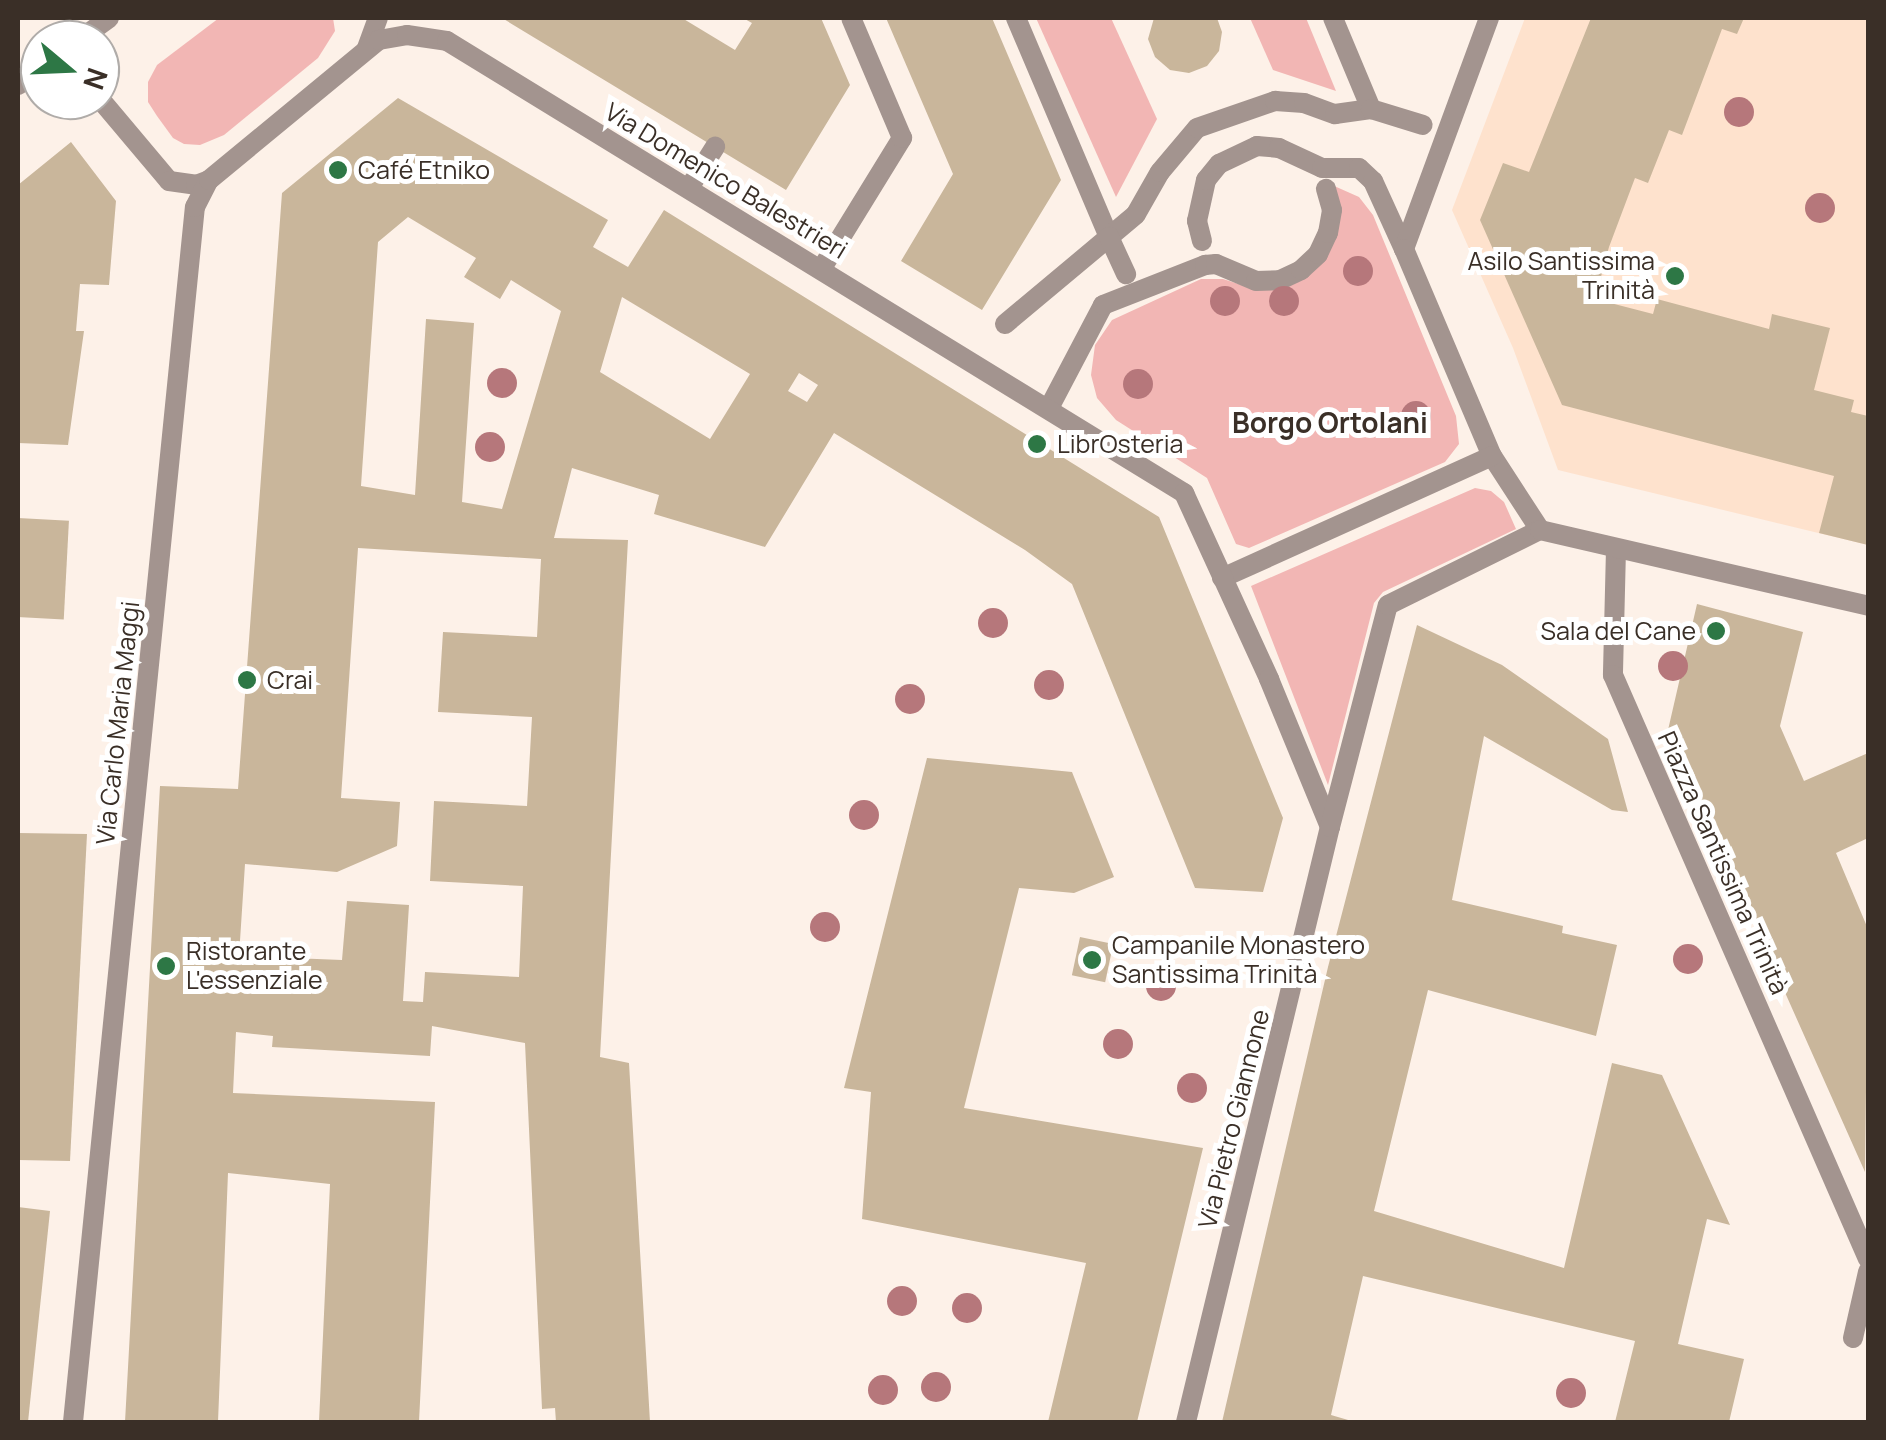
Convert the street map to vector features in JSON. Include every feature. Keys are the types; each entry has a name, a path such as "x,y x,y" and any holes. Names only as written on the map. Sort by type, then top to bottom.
{"street":[{"name":"Via Domenico Balestrieri","path":"367,48 378,18"},
{"path":"822,268 902,138 851,18"},
{"path":"1016,18 1126,274"},
{"path":"1333,18 1371,109"},
{"path":"1404,249 1489,18"},
{"name":"Via Domenico Balestrieri","path":"209,180 367,48 391,36 446,41 1049,408"},
{"path":"1005,324 1136,214 1160,172 1198,128 1275,101 1304,102 1334,114 1371,109 1423,125"},
{"path":"118,120 169,181 196,185 209,180"},
{"path":"1202,241 1197,220 1206,180 1219,164 1257,146 1278,148 1322,168 1359,168 1372,182 1404,249 1492,456 1540,530"},
{"path":"690,188 715,147"},
{"name":"Via Carlo Maria Maggi","path":"73,1422 194,217 209,180"},
{"path":"1326,190 1332,210 1328,233 1318,254 1302,270 1280,280 1256,281 1216,264 1205,265 1102,306 1049,408 1184,494 1269,679 1330,827"},
{"path":"1222,578 1492,456"},
{"path":"1330,827 1388,606 1540,530 1868,606"},
{"name":"Piazza Santissima Trinità","path":"1616,548 1613,675 1868,1260"},
{"name":"Via Pietro Giannone","path":"1186,1422 1330,827"},
{"path":"1853,1338 1868,1272"}],"shaded area":[{"path":"219,18 333,18 335,31 318,58 224,135 200,145 184,144 173,138 148,102 148,82 157,65"},
{"path":"1036,18 1111,18 1157,119 1116,197"},
{"path":"1250,18 1306,18 1336,91 1273,70"},
{"name":"Asilo Santissima Trinità","path":"1525,18 1868,18 1868,545 1558,470 1513,348 1452,210"},
{"path":"1332,185 1359,197 1373,215 1456,416 1459,444 1445,462 1249,548 1236,544 1207,478 1116,420 1097,398 1091,375 1095,345 1112,320 1201,279 1223,279 1245,286 1310,269"},
{"path":"1475,488 1491,491 1504,502 1516,529 1383,592 1374,603 1328,785 1251,586"}],"building":[{"path":"502,18 682,18 735,50 752,23 743,18 821,18 850,85 786,190"},
{"path":"886,18 992,18 1061,180 982,310 901,261 953,174"},
{"path":"1154,18 1217,18 1222,32 1219,51 1207,66 1189,73 1170,70 1155,57 1148,39"},
{"path":"1591,18 1744,18 1737,34 1722,29 1682,135 1669,130 1648,183 1635,178 1609,247 1595,299 1653,314 1657,299 1769,329 1772,314 1830,328 1814,390 1854,400 1851,412 1868,416 1868,545 1819,533 1834,476 1562,405 1480,220 1503,163 1529,172"},
{"path":"398,98 608,220 593,247 628,267 664,210 1159,517 1283,818 1263,892 1195,888 1072,584 1025,550 834,433 765,547 654,514 659,495 572,468 554,538 628,540 600,1057 629,1063 650,1422 556,1422 555,1408 542,1409 525,1043 432,1026 430,1056 272,1047 273,1036 236,1032 233,1093 435,1102 419,1422 319,1422 330,1184 228,1173 218,1422 125,1422 160,786 238,789 282,193","holes":["408,217 476,258 464,277 500,299 511,280 561,311 502,509 462,502 474,323 426,319 415,495 361,486 378,242","622,297 750,374 710,439 600,372","799,373 818,385 807,402 788,391","358,548 541,559 537,637 443,632 438,712 532,717 527,806 434,801 430,881 523,886 519,977 425,972 423,1002 403,1001 409,905 347,901 342,960 239,956 245,864 337,872 397,846 400,802 341,798"]},
{"path":"71,142 116,201 109,285 80,284 76,331 84,331 68,445 18,443 18,185"},
{"path":"18,518 69,521 64,620 18,617"},
{"path":"1697,604 1803,632 1780,726 1804,781 1868,753 1868,838 1836,853 1868,929 1865,1172 1668,730"},
{"path":"1417,625 1502,665 1608,739 1628,812 1612,810 1484,736 1452,900 1563,926 1562,933 1617,945 1596,1036 1428,990 1374,1211 1564,1268 1612,1063 1662,1075 1730,1225 1707,1219 1678,1344 1744,1359 1729,1422 1615,1422 1635,1341 1363,1276 1331,1415 1355,1422 1222,1422 1328,967"},
{"path":"927,758 1072,772 1114,877 1074,893 1019,888 964,1108 1203,1148 1137,1422 1048,1422 1086,1263 862,1219 871,1092 844,1088"},
{"path":"18,833 87,834 70,1161 18,1160"},
{"name":"Campanile Monastero Santissima Trinità","path":"1080,937 1113,944 1105,982 1072,975"},
{"path":"18,1207 50,1211 28,1422 18,1422"}],"place":[{"name":"Café Etniko","path":"338,170"},
{"name":"Asilo Santissima Trinità","path":"1675,276"},
{"name":"LibrOsteria","path":"1037,444"},
{"name":"Sala del Cane","path":"1716,631"},
{"name":"Crai","path":"247,680"},
{"name":"Campanile Monastero Santissima Trinità","path":"1092,960"},
{"name":"Ristorante L'essenziale","path":"166,966"}],"district":[{"name":"Borgo Ortolani","path":"1330,422"}]}
